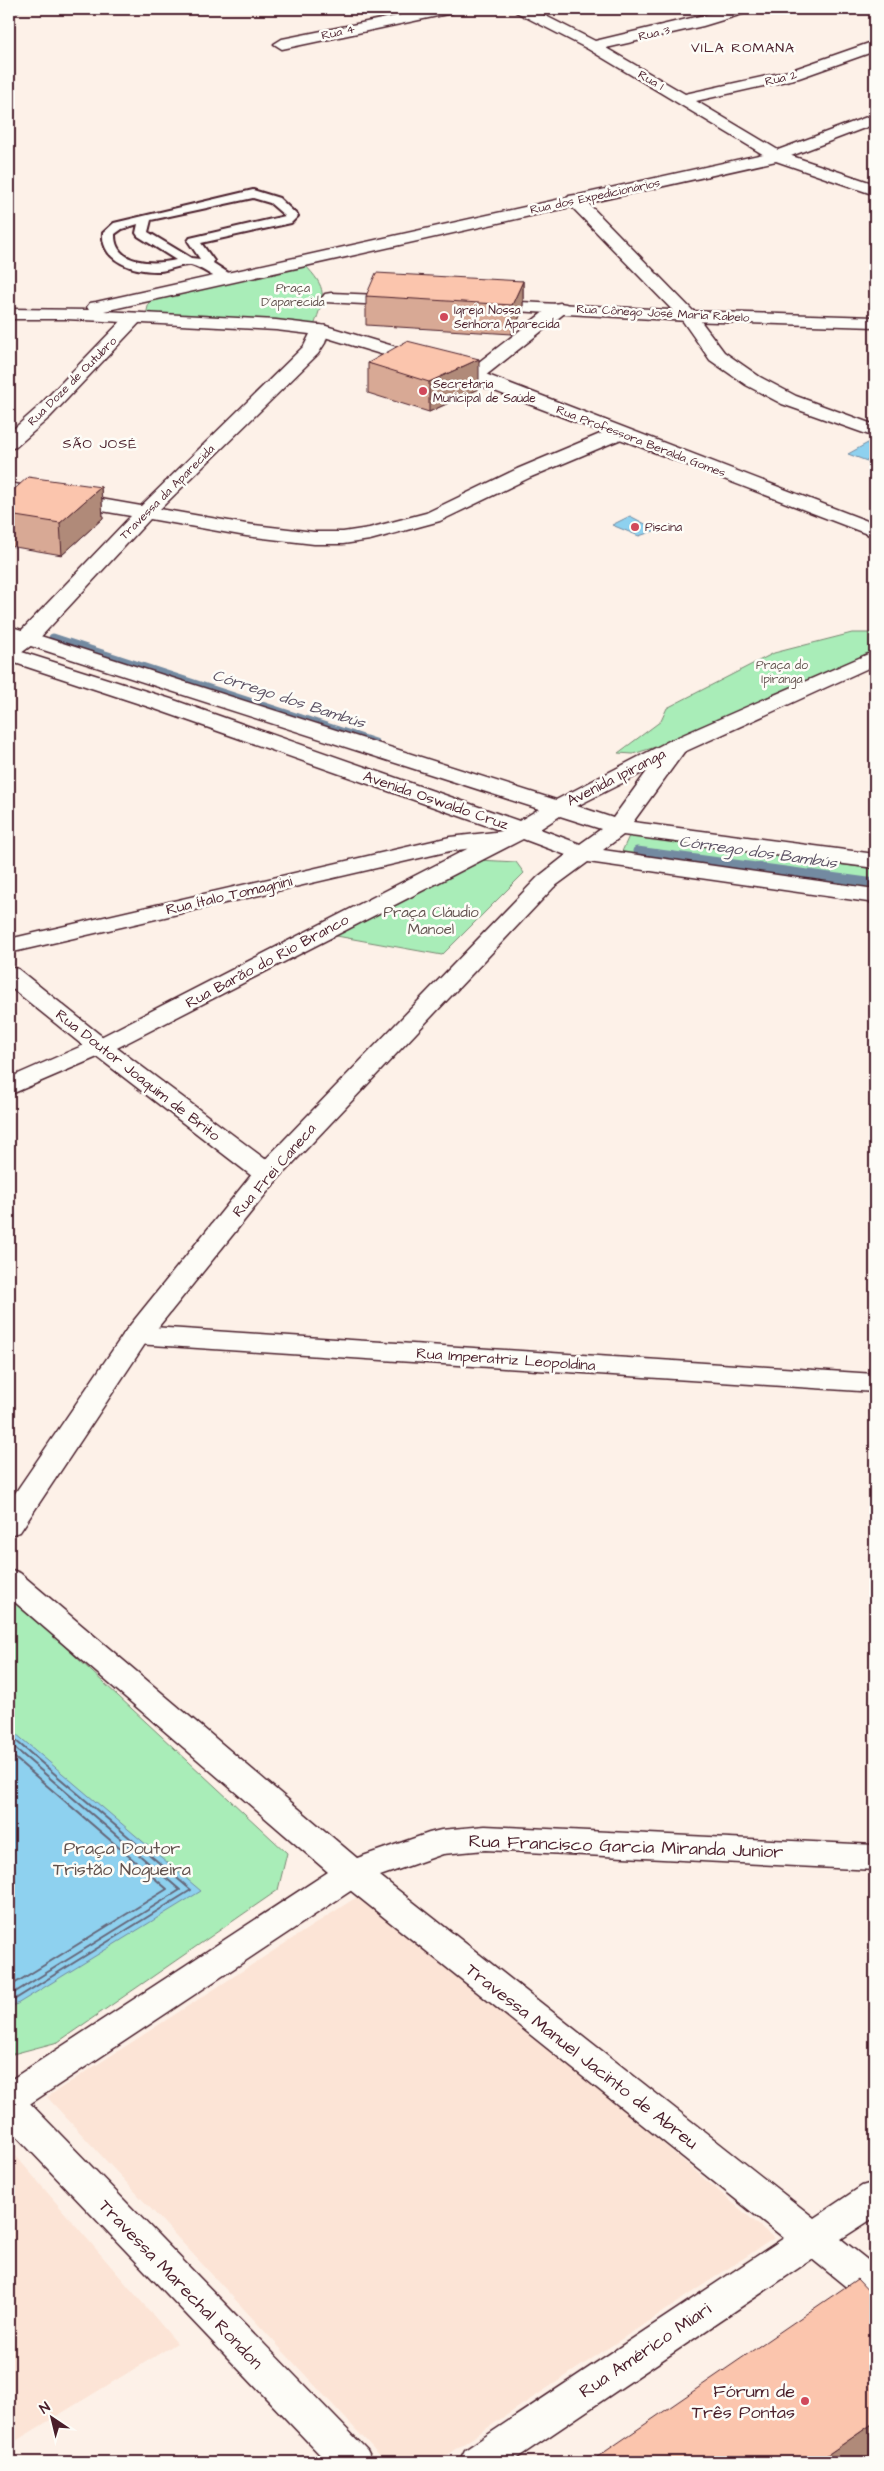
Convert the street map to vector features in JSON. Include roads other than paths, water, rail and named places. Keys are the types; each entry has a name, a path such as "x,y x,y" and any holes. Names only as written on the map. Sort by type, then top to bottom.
{"street":[{"name":"Rua 4","path":"282,44 452,9"},
{"name":"Rua 1","path":"521,9 593,46 777,156 875,190"},
{"name":"Rua 3","path":"593,46 703,21 744,9"},
{"name":"Rua 2","path":"684,99 793,75 875,46"},
{"name":"Rua dos Expedicionários","path":"311,259 777,156 875,120"},
{"path":"576,200 688,316 717,356 753,381 789,400 875,431"},
{"path":"9,314 66,314 276,325 320,330 328,312 328,286 311,259 66,314"},
{"path":"328,286 421,302"},
{"path":"134,318 142,296"},
{"name":"Rua Cônego José Maria Rabelo","path":"470,304 688,316 875,322"},
{"path":"473,376 560,308"},
{"name":"Rua Doze de Outubro","path":"9,443 43,413 134,318"},
{"name":"Rua Professora Beralda Gomes","path":"320,330 473,376 875,531"},
{"name":"Travessa da Aparecida","path":"9,653 18,634 147,512 311,350 316,343 320,330"},
{"path":"9,489 246,530 314,538 343,538 370,534 433,517 524,473 619,433"},
{"name":"Avenida Oswaldo Cruz","path":"18,634 618,827 875,860"},
{"name":"Avenida Oswaldo Cruz","path":"9,653 163,704 513,834 584,854 875,896"},
{"name":"Avenida Ipiranga","path":"513,834 555,808 717,726 875,657"},
{"name":"Avenida Ipiranga","path":"584,854 618,827 678,746"},
{"name":"Rua Barão do Rio Branco","path":"9,1087 100,1047 460,849 513,834"},
{"name":"Rua Ítalo Tomagnini","path":"9,946 460,849"},
{"name":"Rua Frei Caneca","path":"9,1525 136,1335 267,1174 546,882 584,854"},
{"name":"Rua Doutor Joaquim de Brito","path":"9,974 100,1047 267,1174"},
{"name":"Rua Imperatriz Leopoldina","path":"136,1335 875,1383"},
{"path":"9,2099 352,1873 11,1586"},
{"name":"Rua Francisco Garcia Miranda Junior","path":"352,1873 441,1842 485,1838 875,1857"},
{"name":"Travessa Manuel Jacinto de Abreu","path":"352,1873 875,2288"},
{"name":"Travessa Marechal Rondon","path":"9,2105 353,2462"},
{"name":"Rua Américo Miari","path":"479,2462 875,2197"}],"lane":[{"path":"205,264 208,260 197,247 194,240 278,223 292,216 276,199 253,194 145,218 118,226 109,233 107,241 111,248 123,259 145,266 161,266 187,261 205,264 225,277"},
{"path":"145,218 142,232 149,239 187,261"}],"water":[{"path":"875,439 875,464 848,454"},
{"name":"Piscina","path":"630,516 657,530 639,536 612,525"},
{"path":"9,1728 201,1891 9,2009"}],"waterway":[{"path":"9,10 17,9"},
{"name":"Córrego dos Bambús","path":"53,638 375,743"},
{"name":"Córrego dos Bambús","path":"637,851 875,883"}],"place":[{"name":"Igreja Nossa Senhora Aparecida","path":"444,317"},
{"name":"Secretaria Municipal de Saúde","path":"423,391"},
{"name":"Piscina","path":"635,527"},
{"name":"Fórum de Três Pontas","path":"805,2401"}],"district":[{"name":"VILA ROMANA","path":"743,47"},
{"name":"SÃO JOSÉ","path":"100,443"}],"park label":[{"name":"Praça D'aparecida","path":"293,295"},
{"name":"Praça do Ipiranga","path":"782,672"},
{"name":"Praça Cláudio Manoel","path":"431,920"},
{"name":"Praça Doutor Tristão Nogueira","path":"122,1858"}]}
